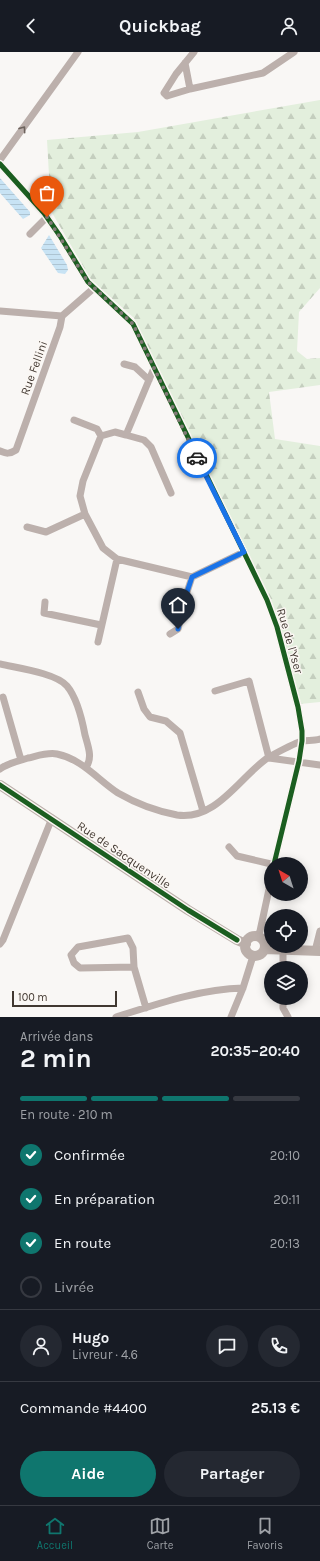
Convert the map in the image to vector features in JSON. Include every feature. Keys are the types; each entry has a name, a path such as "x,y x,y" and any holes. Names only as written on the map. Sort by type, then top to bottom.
{"street":[{"path":"0,160 78,52"},
{"path":"194,52 176,74 164,93 168,96 190,89 263,73 294,52"},
{"path":"185,64 190,89"},
{"name":"Rue de l'Yser","path":"0,164 47,217 81,271 94,288 133,324 267,600 277,627 298,707 301,720 302,741 299,761 276,857"},
{"path":"30,234 47,217"},
{"path":"0,311 62,316 94,288"},
{"name":"Rue Fellini","path":"0,451 5,454 12,453 16,450 60,327 62,316"},
{"path":"124,364 135,367 149,380"},
{"path":"126,435 154,368"},
{"path":"74,420 97,429 101,436"},
{"path":"101,436 115,432 144,440 151,447 172,493"},
{"path":"101,436 83,480 80,496 86,514 103,548 117,559 192,577 244,552"},
{"path":"27,527 46,532 86,514"},
{"path":"98,642 117,559"},
{"path":"170,634 178,629 192,577"},
{"path":"45,602 44,613 101,625"},
{"path":"0,664 52,677 66,684 72,693 82,722 90,756 89,763 86,767"},
{"path":"215,691 249,681 268,758"},
{"path":"138,692 144,709 150,718 166,721 180,733 203,811"},
{"path":"3,698 21,760"},
{"path":"0,769 5,765 43,754 57,754 69,758 86,767 118,792 150,809 179,815 192,814 203,811 219,802 268,758 302,741 320,739"},
{"path":"268,758 320,765"},
{"name":"Rue de Sacquenville","path":"0,785 52,818 188,910 246,944"},
{"path":"0,944 4,940 52,818"},
{"path":"229,847 237,856 264,862"},
{"path":"257,937 266,901"},
{"path":"308,951 318,951 320,931"},
{"path":"253,956 248,952 246,944 250,938 257,937 262,940 264,944"},
{"path":"134,967 80,968 74,963 71,955 78,947 128,938 133,948 134,967 146,1008"},
{"path":"253,956 261,954 264,950"},
{"path":"231,1017 243,988 253,956"},
{"path":"116,1017 183,997 224,988 243,988"},
{"path":"283,1005 288,1017"}],"green space":[{"path":"320,100 320,288 299,312 297,351 307,359 320,358 320,385 269,392 275,439 320,446 320,702 300,704 268,597 199,459 134,318 91,280 51,211 47,140 138,132"}],"water":[{"path":"0,178 30,212 30,215 23,219 0,193"},
{"path":"49,235 67,265 68,270 65,274 58,273 41,248"}],"cycle path":[{"path":"0,164 44,213 88,282 133,324 267,600 277,627 298,707 302,731 299,761 276,857"},
{"path":"0,785 188,910 237,940"}],"way so far":[{"path":"47,217 88,282 133,324 197,458"}],"route":[{"path":"178,629 192,577 244,552 197,458"}]}
